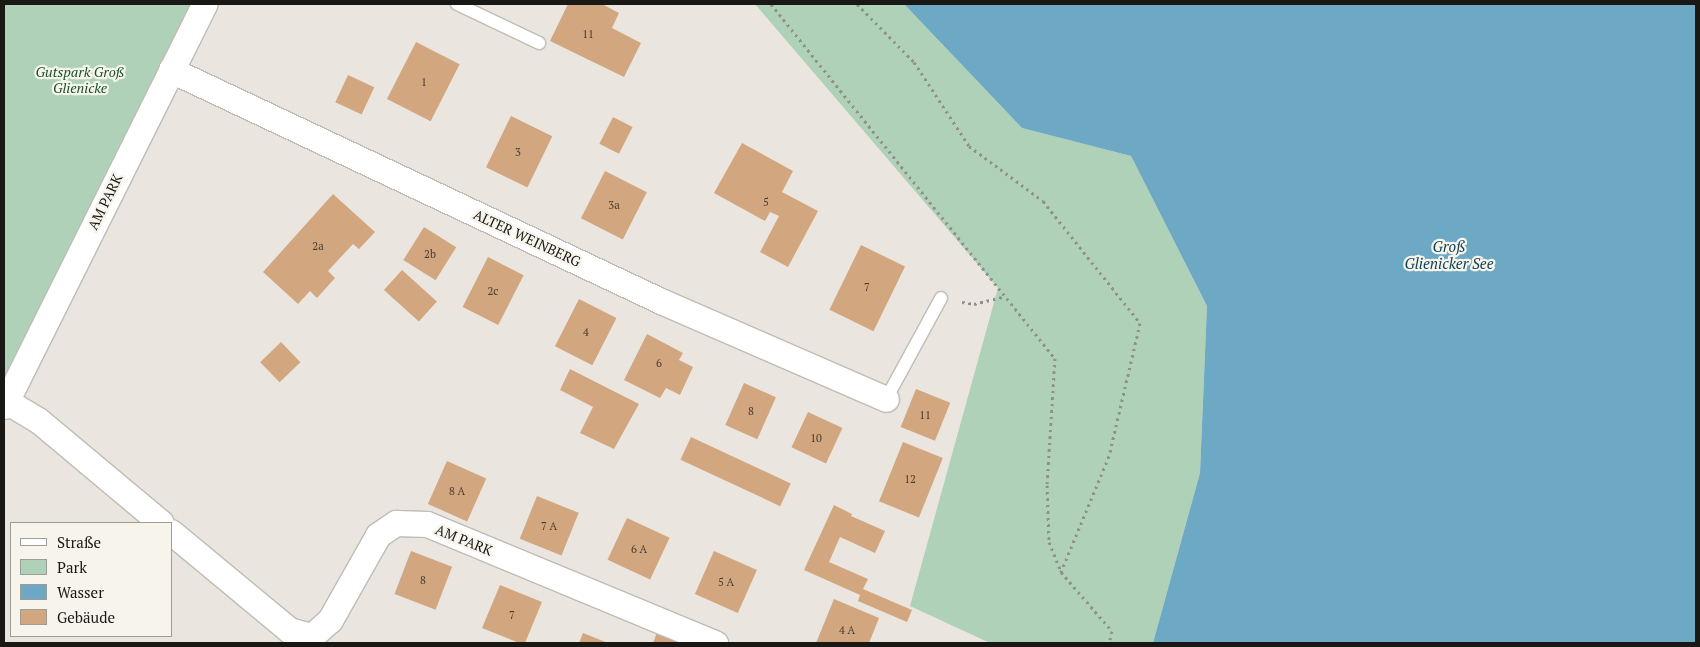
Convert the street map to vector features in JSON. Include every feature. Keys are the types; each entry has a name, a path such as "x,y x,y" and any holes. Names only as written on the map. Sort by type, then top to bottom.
{"street":[{"name":"AM PARK","path":"160,522 38,420 5,404 204,4"},
{"name":"ALTER WEINBERG","path":"171,70 663,302 886,399"},
{"name":"AM PARK","path":"172,533 288,630 312,636 330,620 378,535 396,523 427,524 715,643"}],"lane":[{"path":"457,4 539,43"},
{"path":"886,399 941,298"}],"path":[{"path":"771,4 1055,358 1047,485 1049,542 1061,572 1112,631 1109,643"},
{"path":"857,4 914,62 970,146 1043,201 1140,323 1109,456 1061,572"},
{"path":"941,298 974,304 1005,296"}],"green space":[{"name":"Gutspark Groß Glienicke","path":"4,4 204,4 153,105 4,423"},
{"path":"755,4 904,4 1022,128 1131,156 1207,306 1200,473 1153,643 990,643 910,606 998,288"}],"water":[{"name":"Groß Glienicker See","path":"904,4 1696,4 1696,643 1153,643 1200,473 1207,306 1131,156 1022,128"}],"building":[{"path":"568,4 602,4 619,13 612,28 641,43 624,77 550,41"},
{"path":"416,42 460,64 431,121 387,99"},
{"path":"348,75 374,87 362,114 335,102"},
{"path":"511,116 552,136 527,187 486,167"},
{"path":"613,117 633,127 619,154 599,144"},
{"path":"742,143 793,171 782,192 818,211 788,267 760,252 779,216 770,212 765,221 714,193"},
{"path":"605,171 647,192 623,240 581,218"},
{"path":"333,194 375,232 359,249 353,244 328,271 335,278 317,298 310,291 298,304 263,272"},
{"path":"424,227 456,247 436,280 403,260"},
{"path":"861,245 905,266 873,331 829,310"},
{"path":"488,257 524,275 498,325 463,307"},
{"path":"402,270 437,301 419,322 384,290"},
{"path":"579,299 616,318 592,365 555,346"},
{"path":"647,334 683,353 679,360 693,367 680,395 666,388 660,398 624,380"},
{"path":"281,342 300,362 280,382 260,362"},
{"path":"570,369 639,404 614,449 580,433 593,407 560,390"},
{"path":"744,383 776,397 757,439 725,425"},
{"path":"916,389 950,403 935,441 901,427"},
{"path":"808,412 842,428 826,463 792,447"},
{"path":"691,437 791,483 780,506 680,460"},
{"path":"903,442 943,458 919,517 879,501"},
{"path":"447,461 486,478 467,521 428,504"},
{"path":"537,496 579,513 561,556 520,539"},
{"path":"834,505 852,514 851,516 885,531 875,553 840,537 829,562 868,579 863,589 912,610 907,622 858,601 860,595 804,570"},
{"path":"627,518 670,538 650,580 608,560"},
{"path":"411,551 452,567 436,610 395,594"},
{"path":"714,551 757,570 738,613 695,594"},
{"path":"500,585 542,602 525,643 519,643 482,628"},
{"path":"834,599 879,618 869,643 816,643"},
{"path":"658,630 684,643 653,643"},
{"path":"583,633 608,643 579,643"}]}
